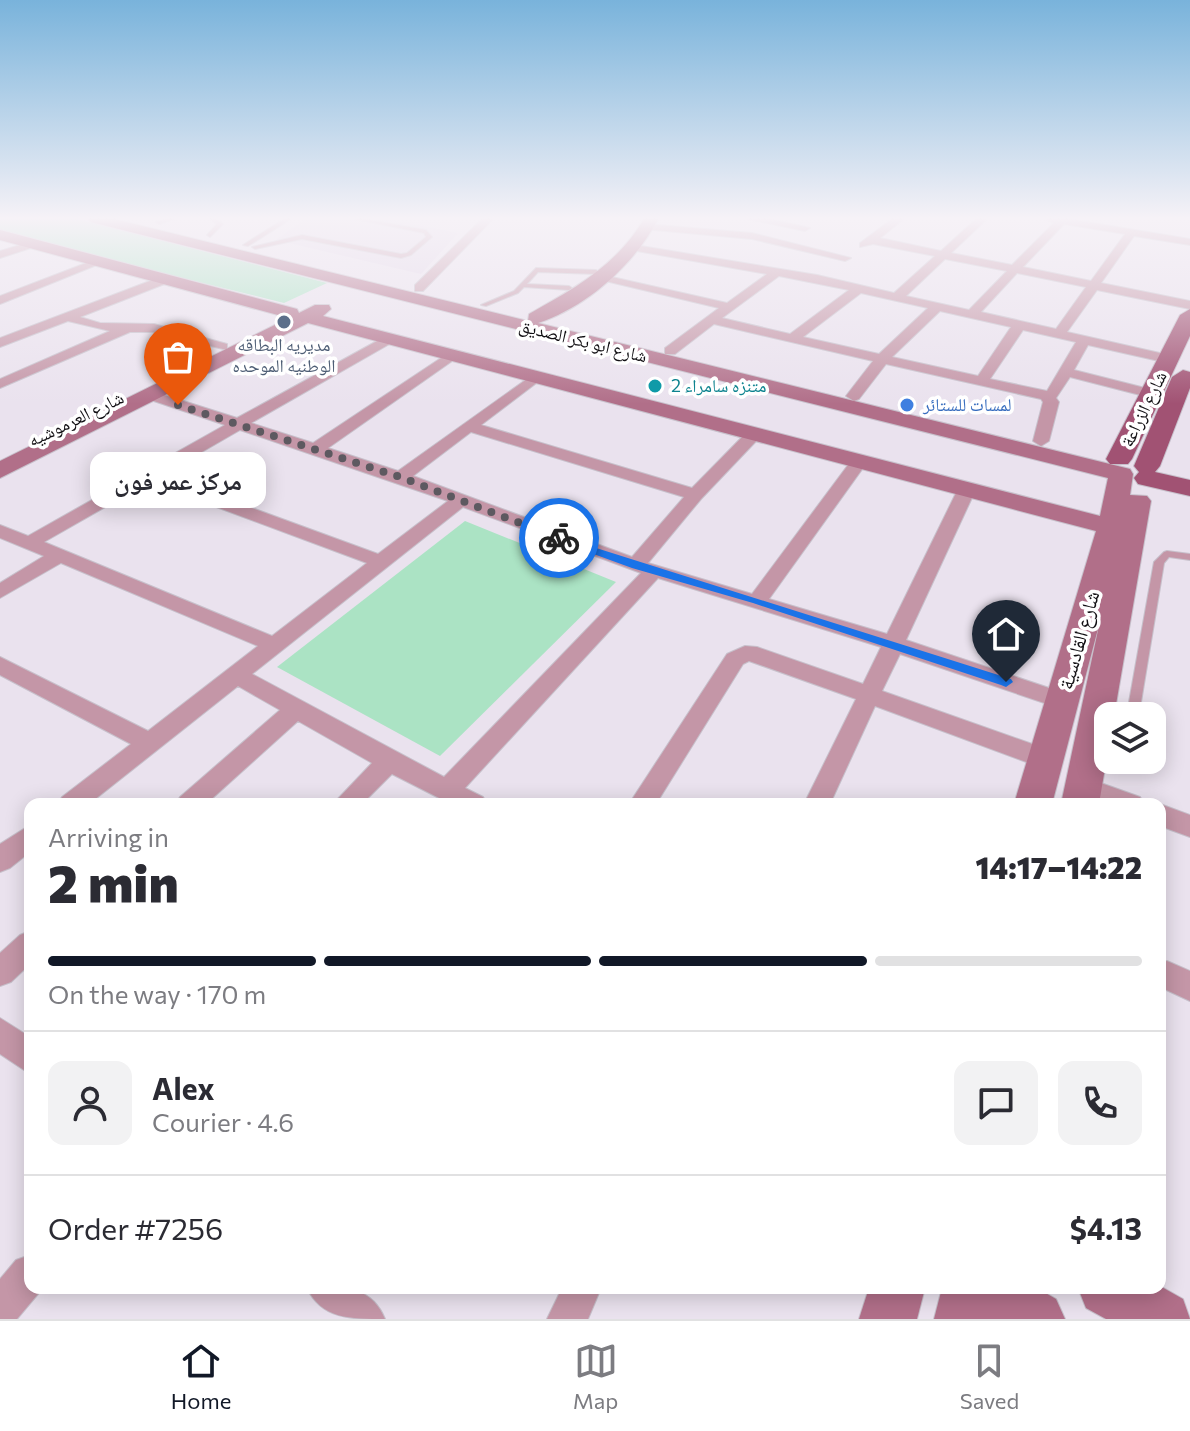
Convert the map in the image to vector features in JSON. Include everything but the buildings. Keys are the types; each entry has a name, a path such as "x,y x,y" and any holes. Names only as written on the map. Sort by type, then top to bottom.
{"main road":[{"path":"165,281 1111,527"},
{"name":"شارع ابو بكر الصديق","path":"367,281 419,288 1041,441 1135,471"},
{"name":"شارع ابو بكر الصديق","path":"367,281 1135,471"},
{"name":"شارع العرموشيه","path":"7,460 150,395 367,281"},
{"path":"530,316 569,288 586,281"},
{"path":"530,316 590,281"},
{"name":"شارع العرموشيه","path":"7,460 222,347 298,315"},
{"name":"شارع الزراعة","path":"1135,471 1179,359 1187,329"},
{"name":"شارع الزراعة","path":"1135,471 1152,394 1179,359"},
{"path":"1135,471 1190,479"},
{"path":"1135,471 1190,488"},
{"name":"شارع القادسية","path":"1035,798 1111,527 1135,471"},
{"name":"شارع القادسية","path":"1082,796 1135,471"},
{"path":"888,1319 895,1294"},
{"path":"963,1319 969,1294"},
{"path":"992,1294 1036,1319"},
{"path":"1117,1294 1163,1319"}],"street":[{"path":"0,300 50,281"},
{"path":"4,338 162,281"},
{"path":"419,288 426,281"},
{"path":"622,281 730,307"},
{"path":"670,351 766,281"},
{"path":"823,281 1179,359"},
{"path":"897,297 914,281"},
{"path":"972,314 1002,281"},
{"path":"1069,281 1190,305"},
{"path":"1060,333 1099,281"},
{"path":"792,339 858,289"},
{"path":"854,396 882,359 937,307"},
{"path":"68,317 99,327 134,326 222,347"},
{"path":"712,320 1046,396 1053,394 1085,339"},
{"path":"981,382 1020,324"},
{"path":"0,384 134,326"},
{"path":"27,544 388,339"},
{"path":"316,449 450,356"},
{"path":"1066,372 1152,394"},
{"path":"400,477 534,378"},
{"path":"150,395 400,477 645,568 894,644 1062,701"},
{"path":"1041,441 1051,402 1046,396"},
{"path":"469,426 695,495"},
{"path":"447,790 645,568 695,495 754,434"},
{"path":"757,601 860,461"},
{"path":"147,475 381,562"},
{"path":"820,798 967,489"},
{"path":"79,798 459,501"},
{"path":"0,531 275,645"},
{"path":"0,592 57,557"},
{"path":"646,798 735,659 745,653 757,654 1046,759"},
{"path":"0,665 150,743"},
{"path":"236,675 389,761 462,798"},
{"path":"196,798 296,709"},
{"path":"352,798 389,761"},
{"path":"1166,817 1190,826"},
{"path":"1,858 24,841"},
{"path":"0,972 24,950"},
{"path":"0,1034 24,1053"},
{"path":"0,1309 24,1281"},
{"path":"334,1294 365,1319"},
{"path":"567,1319 579,1294"}],"lane":[{"path":"484,305 514,294 525,281"},
{"path":"522,285 569,288"},
{"path":"1135,702 1159,562 1167,554 1190,557"}],"green space":[{"path":"193,281 327,283 284,303"},
{"path":"465,521 616,582 440,756 277,667"}],"way so far":[{"path":"178,405 400,477 559,538"}],"place":[{"name":"مديريه البطاقه الوطنيه الموحده","path":"284,322"},
{"name":"متنزه سامراء 2","path":"655,386"},
{"name":"مركز عمر فون","path":"178,405"},
{"name":"لمسات للستائر","path":"907,405"}],"route":[{"path":"559,538 1006,682"}]}
